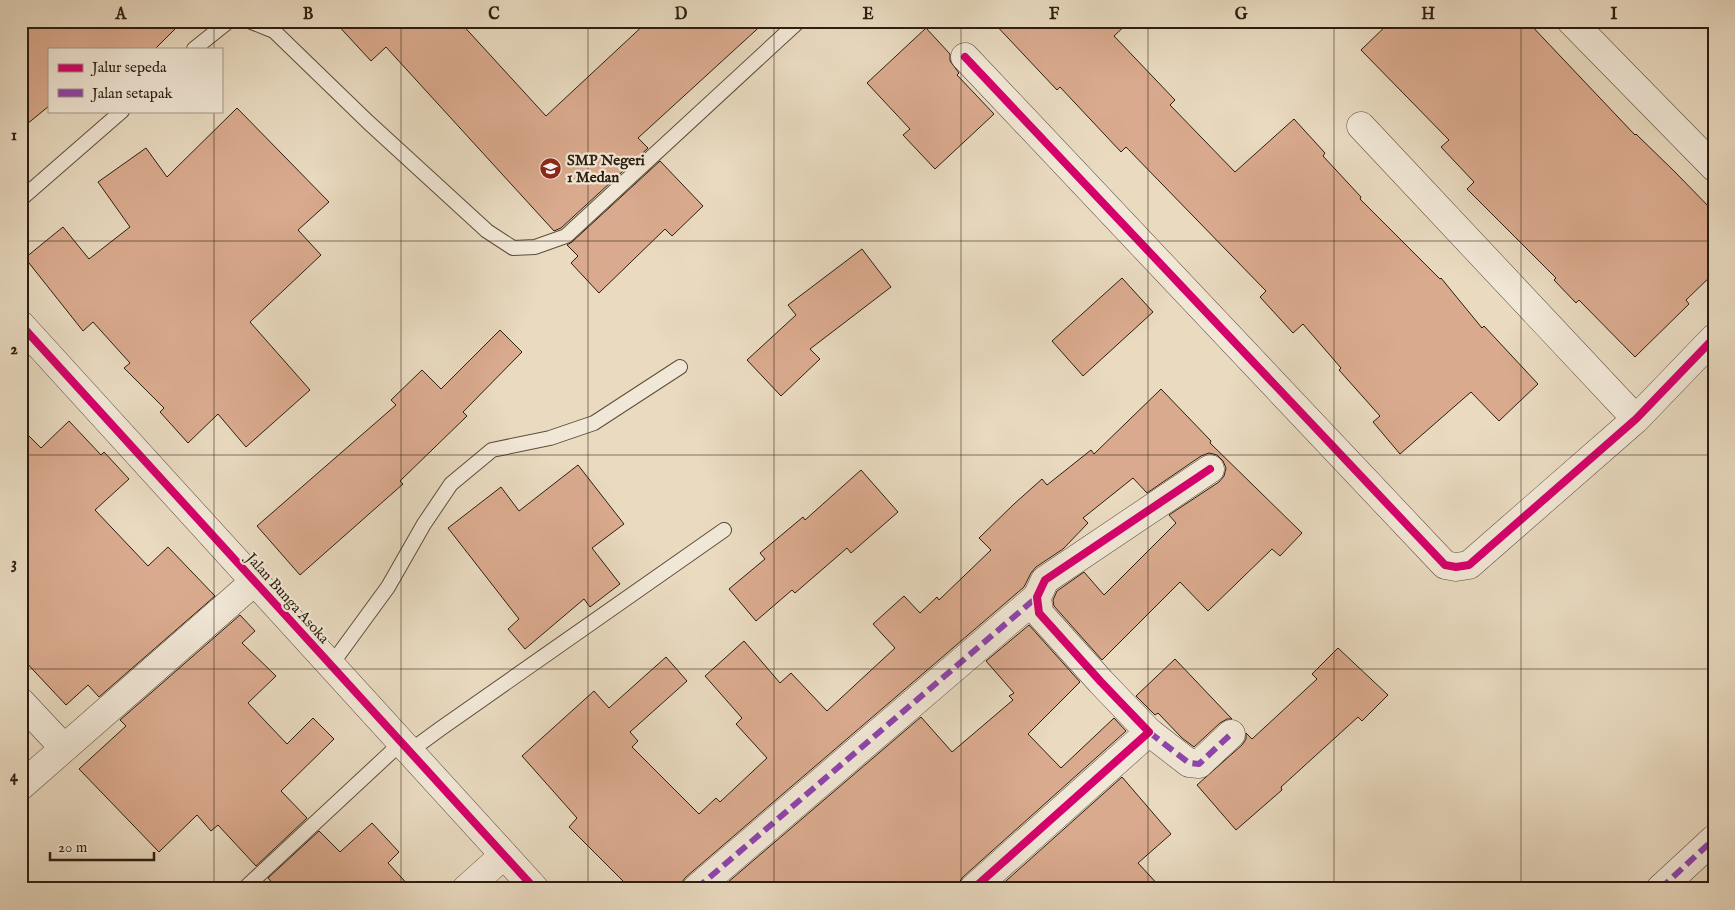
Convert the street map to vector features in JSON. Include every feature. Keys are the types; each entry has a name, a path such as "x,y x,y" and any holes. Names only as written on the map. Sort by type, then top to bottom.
{"street":[{"path":"1571,21 1714,167"},
{"path":"965,57 1445,565 1456,568 1469,565 1636,419 1713,339"},
{"path":"1361,126 1636,419"},
{"name":"Jalan Bunga Asoka","path":"21,325 535,889"},
{"path":"696,889 1036,597 1045,580 1210,469"},
{"path":"21,786 255,581"},
{"path":"1036,597 1040,612 1101,682 1149,732 1189,763 1199,764 1230,734"},
{"path":"21,702 64,748"},
{"path":"973,889 1149,732"},
{"path":"1660,889 1714,839"},
{"path":"466,889 504,855"}],"lane":[{"path":"195,48 229,21"},
{"path":"249,21 274,31 368,122 480,224 513,248 535,247 566,236 799,21"},
{"path":"21,199 121,112"},
{"path":"331,665 388,586 424,524 451,484 492,450 550,438 594,423 680,368"},
{"path":"245,888 406,747 440,728 724,530"}],"building":[{"path":"21,21 183,21 156,48 48,48 48,107 21,129"},
{"name":"SMP Negeri 1 Medan","path":"334,21 459,21 546,116 648,21 766,21 638,138 648,148 561,228 554,231 386,47 371,61"},
{"path":"992,21 1130,21 1114,36 1175,100 1170,105 1235,172 1294,119 1325,153 1323,156 1361,197 1360,199 1441,278 1482,328 1484,326 1538,384 1499,421 1471,392 1400,454 1373,422 1380,416 1339,370 1341,368 1303,324 1293,333 1260,297 1266,291 1126,147 1121,152 1060,87 1057,90"},
{"path":"1391,21 1527,21 1635,135 1714,212 1714,273 1686,300 1689,304 1635,357 1579,300 1576,303 1554,280 1556,278 1467,189 1474,182 1441,147 1449,140 1361,50"},
{"path":"926,28 950,54 950,61 959,73 957,75 994,114 935,169 903,135 910,129 867,83"},
{"path":"237,108 329,202 298,230 321,255 250,322 310,390 246,447 218,414 188,443 160,412 164,408 124,368 130,363 93,322 83,331 25,258 63,227 89,259 130,227 98,182 146,148 167,177"},
{"path":"660,161 703,206 672,236 665,229 599,293 571,263 578,256 567,245"},
{"path":"862,249 891,287 810,349 820,359 781,396 747,360 796,315 788,305"},
{"path":"1122,278 1153,312 1083,376 1052,341"},
{"path":"500,330 522,352 463,412 467,416 400,481 403,484 300,575 257,526 396,405 391,400 422,370 441,389"},
{"path":"1161,389 1211,441 1210,443 1302,533 1280,556 1272,549 1208,611 1180,582 1102,660 1054,606 1053,600 1057,591 1084,572 1104,595 1176,523 1169,515 1219,482 1224,476 1226,468 1223,461 1217,455 1209,453 1201,456 1147,493 1133,478 1083,518 1088,523 1063,549 1036,567 1024,587 686,877 681,883 681,889 631,889 569,827 577,818 522,756 594,691 609,708 666,657 687,681 630,732 638,741 632,747 699,814 716,798 720,802 767,758 736,724 742,718 705,676 744,641 780,683 791,673 827,711 895,648 873,624 904,596 920,613 937,597 939,600 991,550 979,538 1014,504 1042,479 1047,485 1091,450 1094,454"},
{"path":"69,421 101,455 104,452 129,479 95,510 148,566 168,547 215,596 99,697 88,685 66,705 21,657 21,428 41,448"},
{"path":"578,465 624,524 592,548 620,584 590,607 584,599 525,649 508,629 519,619 448,528 501,487 519,511"},
{"path":"861,470 898,512 851,553 847,548 795,593 792,590 756,621 729,589 765,559 760,553 803,517 805,520"},
{"path":"240,615 255,631 242,643 276,676 248,703 287,744 313,718 334,739 281,791 307,818 256,866 218,825 211,831 197,815 159,852 79,769 126,726 120,720"},
{"path":"1029,625 1080,682 1028,734 1061,768 1114,718 1126,731 963,877 958,884 958,889 720,889 921,717 952,752 1013,700 1009,696 1014,693 986,661"},
{"path":"1338,648 1388,695 1362,721 1358,717 1281,787 1282,790 1236,830 1197,785 1242,745 1246,739 1246,733 1252,739 1317,679 1312,674"},
{"path":"1175,659 1232,719 1227,719 1220,723 1194,747 1182,738 1158,713 1155,715 1136,696"},
{"path":"1122,777 1171,834 1138,863 1162,889 997,889"},
{"path":"372,823 399,852 388,863 412,889 278,889 268,878 319,831 340,852"}],"marked path":[{"path":"696,889 1037,597"},
{"path":"1149,732 1189,763 1199,764 1231,734"},
{"path":"1660,889 1714,839"}],"cycle path":[{"path":"965,57 1445,565 1456,567 1469,565 1636,419 1714,338"},
{"path":"21,325 535,889"},
{"path":"973,889 1149,732 1039,613 1037,597 1045,580 1210,469"}],"place":[{"name":"SMP Negeri 1 Medan","path":"551,169"}]}
